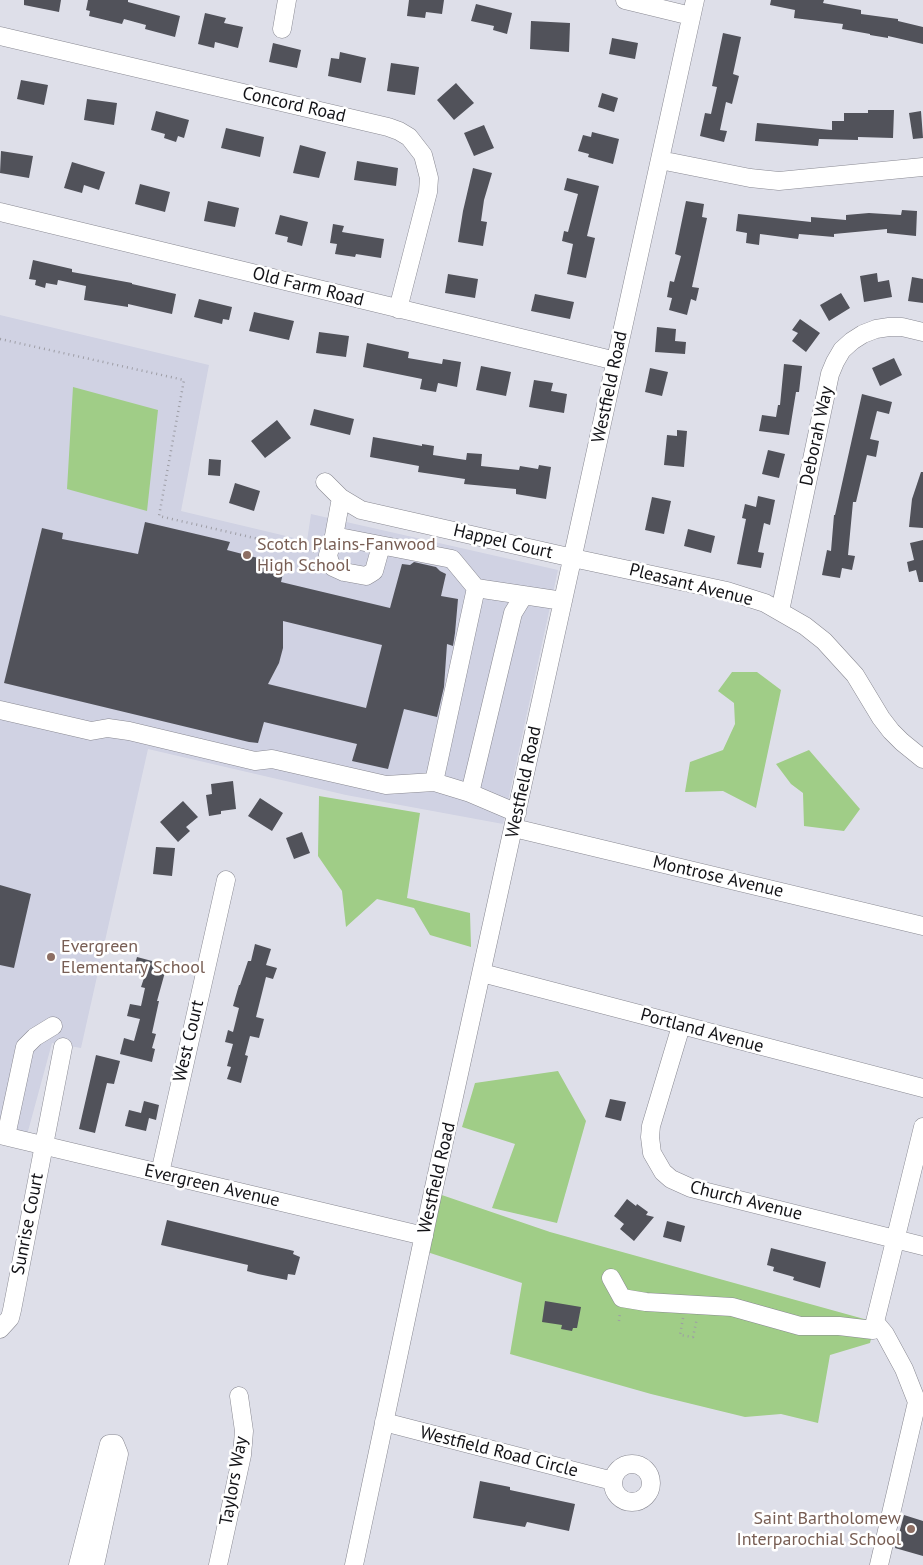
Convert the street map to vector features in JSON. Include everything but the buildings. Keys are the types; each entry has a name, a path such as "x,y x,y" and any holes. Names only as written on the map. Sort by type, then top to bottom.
{"street":[{"path":"282,29 287,0"},
{"path":"626,0 693,8"},
{"name":"Westfield Road","path":"354,1565 424,1236 693,8"},
{"name":"Concord Road","path":"0,36 388,127 409,137 424,155 430,178 398,309"},
{"path":"660,160 750,178 779,181 923,167"},
{"name":"Old Farm Road","path":"0,212 616,362"},
{"name":"Deborah Way","path":"780,611 828,383 835,362 842,350 852,341 876,329 902,327 923,332"},
{"name":"Happel Court","path":"325,482 341,498 361,510 573,558"},
{"path":"341,498 334,536 328,555 333,567 344,572 366,576 374,571 382,546"},
{"path":"334,536 452,559 476,588 563,601"},
{"name":"Pleasant Avenue","path":"573,558 727,590 764,603 780,611 806,626 840,657 855,675 891,731 923,759"},
{"path":"0,710 92,730 108,728 130,731 255,760 272,759 386,785 434,782 476,588"},
{"path":"470,793 512,613 524,595"},
{"name":"Montrose Avenue","path":"434,782 470,793 515,821 923,926"},
{"name":"West Court","path":"160,1173 226,880"},
{"name":"Portland Avenue","path":"482,973 923,1088"},
{"path":"3,1136 25,1048 35,1038 54,1026"},
{"name":"Church Avenue","path":"681,1026 651,1126 652,1153 663,1172 671,1179 691,1188 923,1246"},
{"name":"Sunrise Court","path":"0,1329 10,1318 12,1310 63,1047"},
{"path":"874,1326 923,1127"},
{"name":"Evergreen Avenue","path":"3,1136 424,1236"},
{"path":"611,1278 622,1298 696,1313 732,1307 800,1326 874,1326 885,1334 904,1369 917,1402 879,1565"},
{"name":"Taylors Way","path":"218,1565 242,1455 244,1431 239,1396"},
{"name":"Westfield Road Circle","path":"384,1422 613,1481"},
{"path":"78,1565 109,1444 115,1444 120,1454 95,1565"}],"path":[{"path":"0,339 184,380 159,516 328,555"},
{"path":"684,1315 680,1335 693,1337 696,1313"}],"shaded area":[{"name":"Scotch Plains-Fanwood High School","path":"0,315 209,365 181,511 307,541 311,514 558,570 503,824 346,795 148,749 81,1048 52,1043 27,1135 0,1128"}],"green space":[{"path":"73,387 158,410 147,511 67,489"},
{"path":"732,672 757,672 781,690 756,808 723,791 685,792 690,762 723,750 735,724 734,703 718,691"},
{"path":"809,750 860,809 844,831 804,826 803,793 791,784 776,764"},
{"path":"319,796 420,813 407,898 470,913 471,947 430,935 414,908 377,899 346,927 342,891 318,856"},
{"path":"558,1071 586,1121 557,1223 492,1208 515,1144 462,1127 475,1083"},
{"path":"433,1192 550,1232 875,1322 870,1343 830,1355 818,1423 781,1414 745,1417 651,1394 510,1354 522,1283 421,1250"}],"place":[{"name":"Scotch Plains-Fanwood High School","path":"247,555"},
{"name":"Evergreen Elementary School","path":"51,957"},
{"name":"Saint Bartholomew Interparochial School","path":"911,1529"}]}
